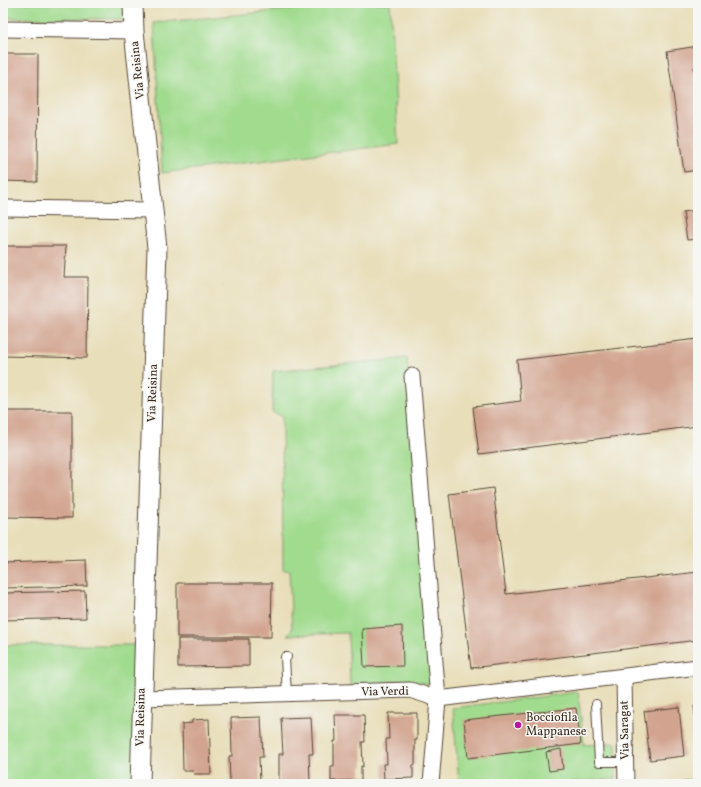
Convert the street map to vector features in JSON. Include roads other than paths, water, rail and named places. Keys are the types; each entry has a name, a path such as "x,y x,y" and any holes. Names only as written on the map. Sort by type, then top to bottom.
{"street":[{"name":"Via Reisina","path":"133,3 134,31 157,248 140,784"},
{"path":"3,29 134,31"},
{"path":"3,208 154,210"},
{"path":"412,376 438,699 431,784"},
{"name":"Via Verdi","path":"142,698 286,695 410,690 438,699 698,667"},
{"name":"Via Saragat","path":"624,676 626,784"}],"lane":[{"path":"286,695 285,657 288,657"},
{"path":"596,704 599,762 626,762"}],"place":[{"name":"Bocciofila Mappanese","path":"518,725"}]}
